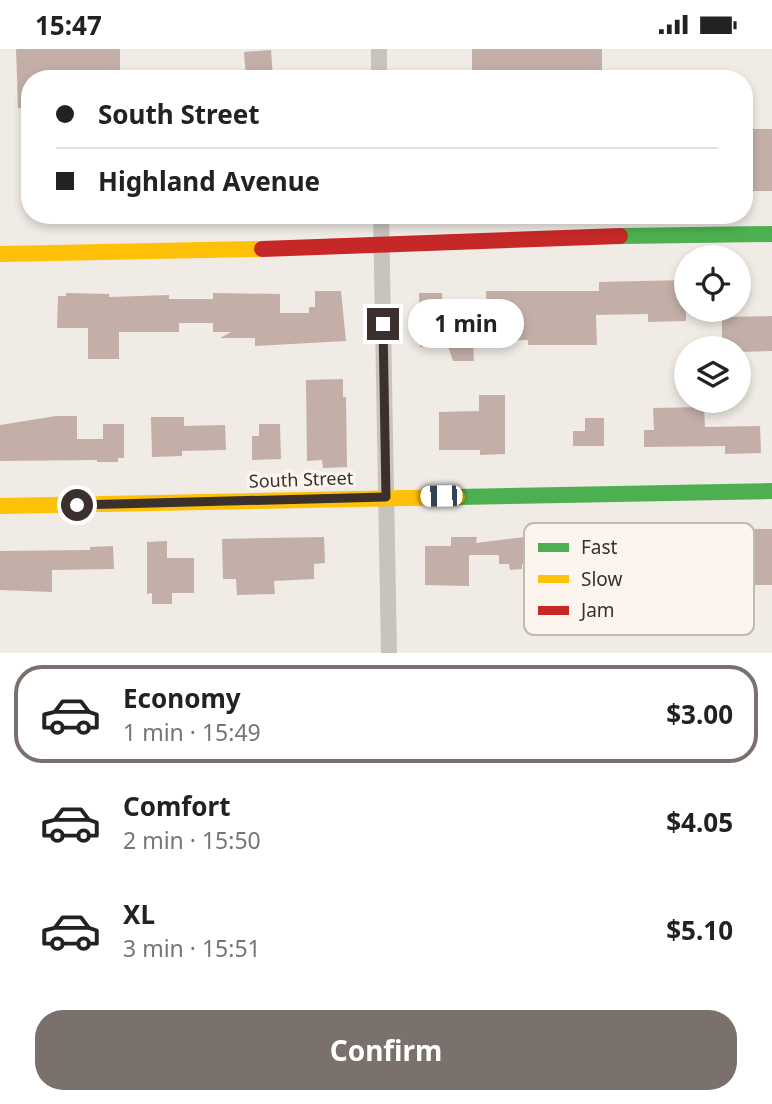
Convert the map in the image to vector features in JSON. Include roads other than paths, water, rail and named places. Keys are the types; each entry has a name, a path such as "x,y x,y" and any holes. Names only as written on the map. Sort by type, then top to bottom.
{"street":[{"path":"379,49 379,70"},
{"path":"381,224 388,653"},
{"path":"0,254 382,247 694,233 772,234"},
{"name":"South Street","path":"0,506 772,491"}]}
